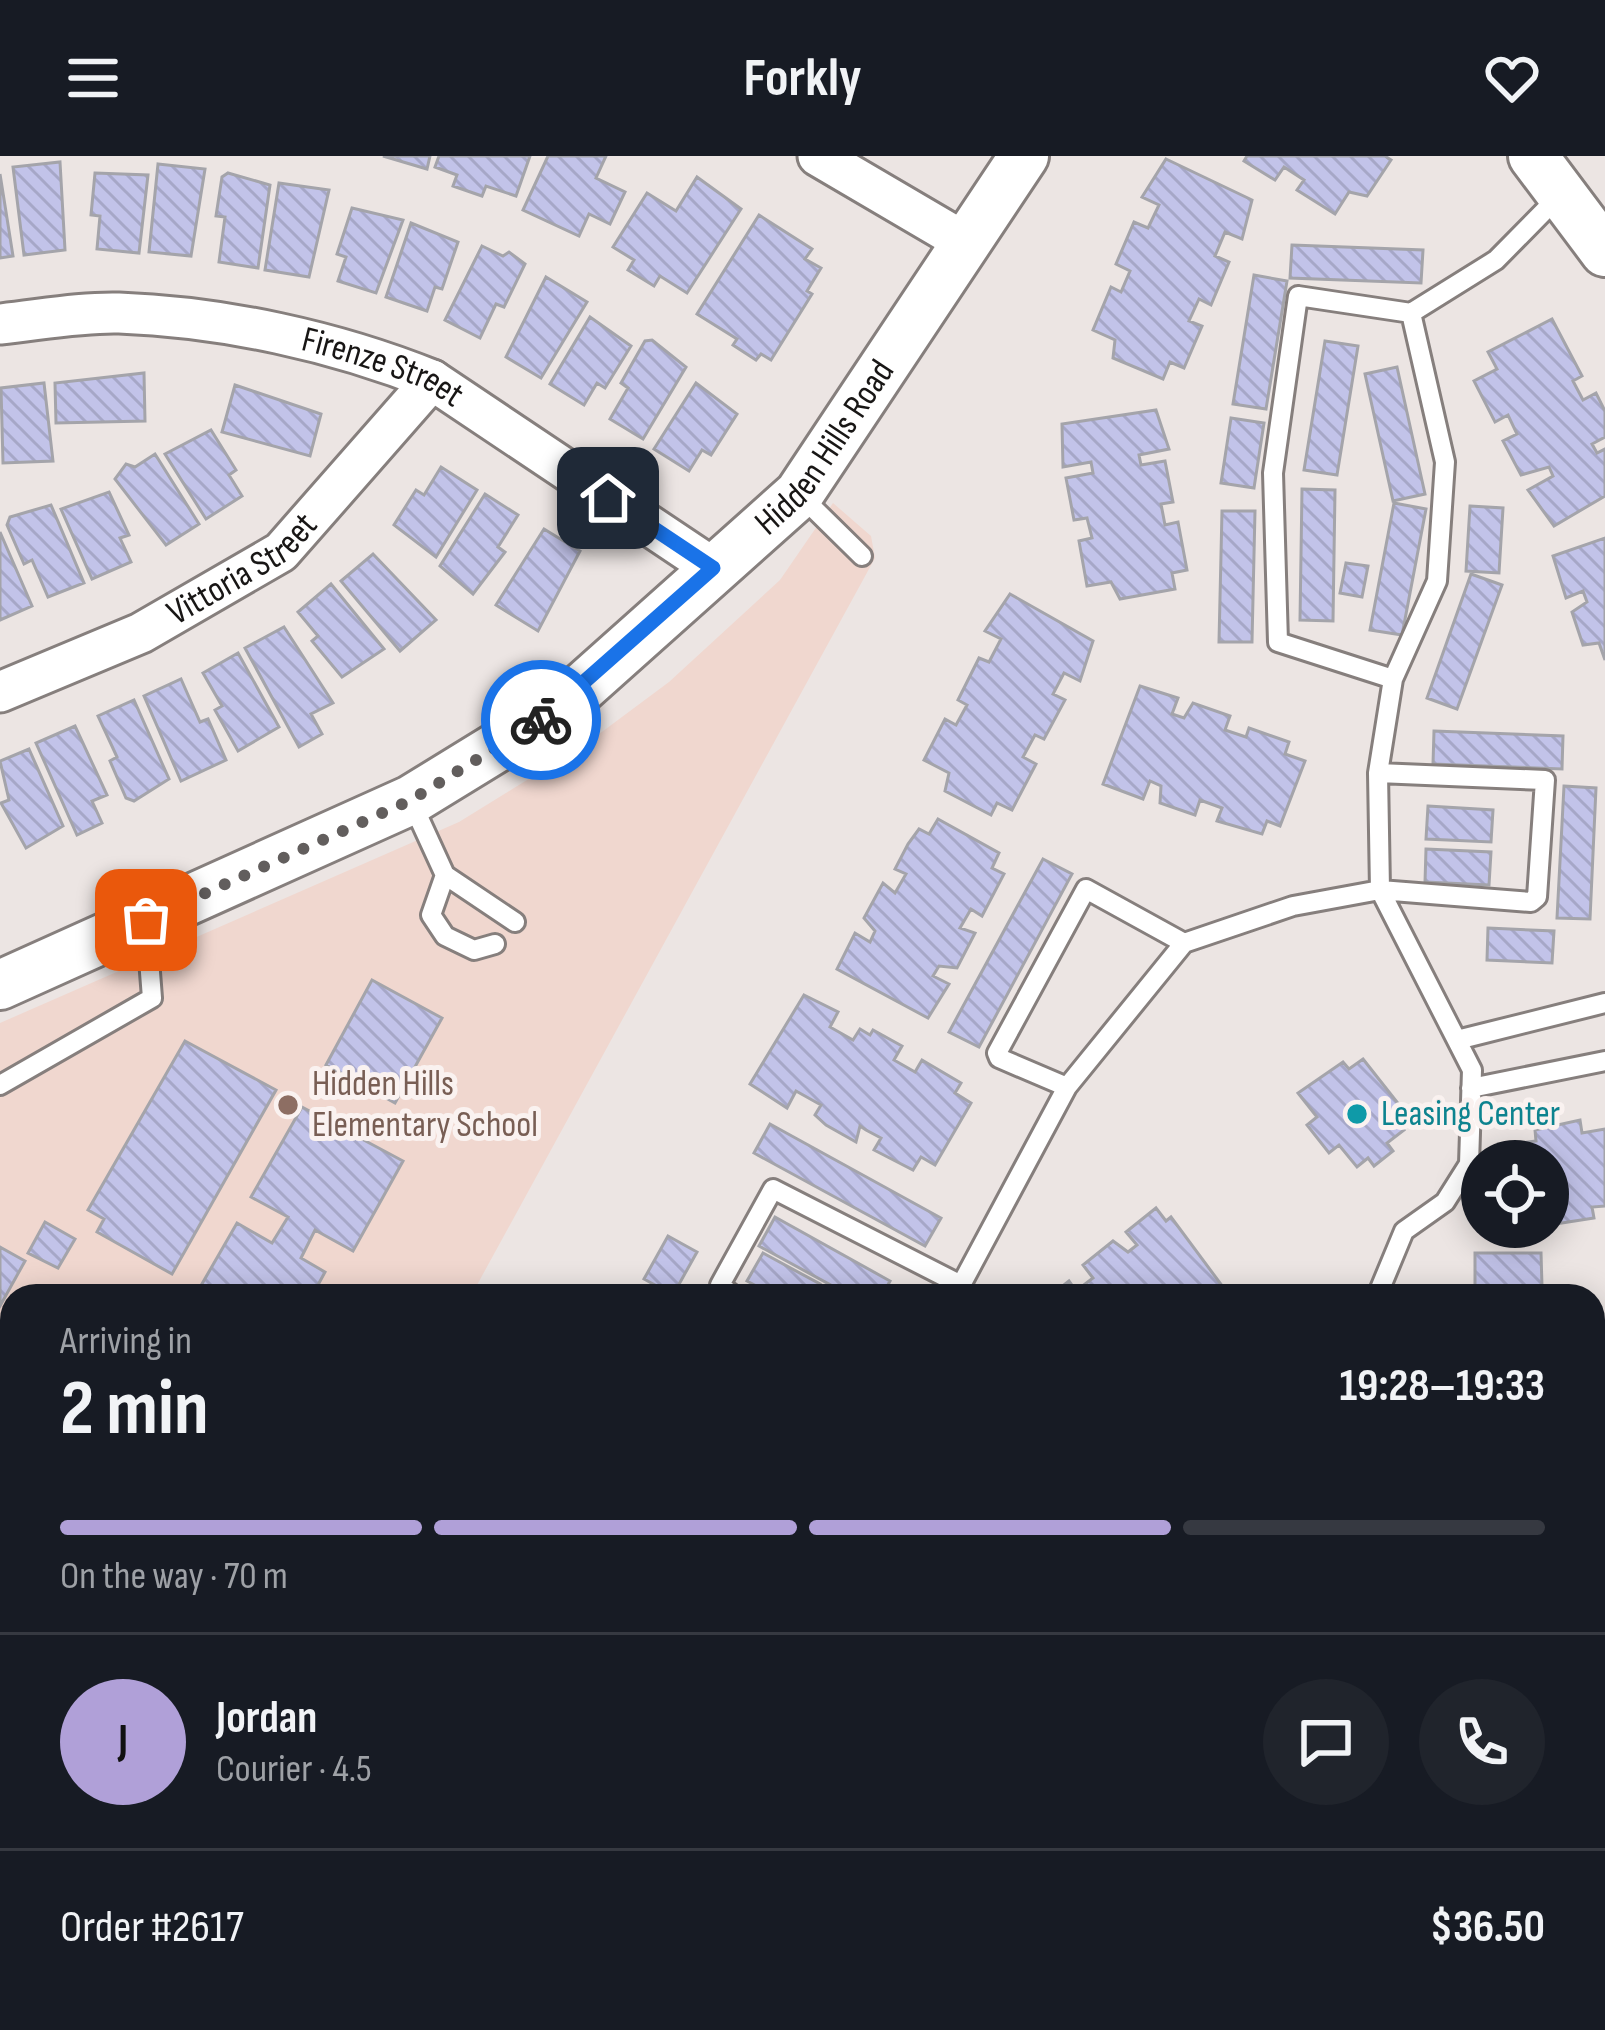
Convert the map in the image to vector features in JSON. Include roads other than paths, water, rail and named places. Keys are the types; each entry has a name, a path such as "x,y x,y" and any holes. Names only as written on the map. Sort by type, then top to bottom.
{"street":[{"path":"818,156 968,244"},
{"name":"Hidden Hills Road","path":"0,986 411,800 556,711 799,494 1024,156"},
{"path":"1548,174 1605,252"},
{"name":"Firenze Street","path":"0,324 117,313 218,326 316,342 432,380 713,568"},
{"name":"Vittoria Street","path":"0,692 141,633 281,552 432,380"}],"lane":[{"path":"1393,679 1278,642 1273,473 1298,296 1411,314 1496,260 1548,174"},
{"path":"1383,1284 1404,1231 1445,1202 1469,1164 1472,1070 1380,890 1378,773 1393,679 1437,581 1445,462 1411,314"},
{"path":"799,494 862,556"},
{"path":"957,1284 1067,1087 1184,943 1293,906 1380,890 1531,902 1537,897 1547,782 1378,773"},
{"path":"411,800 445,874 515,922"},
{"path":"445,874 431,915 445,936 474,950 495,944"},
{"path":"1067,1087 999,1058 997,1053 1087,889 1184,943"},
{"path":"0,1085 152,998 146,920"},
{"path":"1457,1040 1605,1003"},
{"path":"1471,1088 1605,1060"},
{"path":"721,1284 773,1189 941,1284"}],"place":[{"name":"Hidden Hills Elementary School","path":"288,1105"},
{"name":"Leasing Center","path":"1357,1114"}]}
